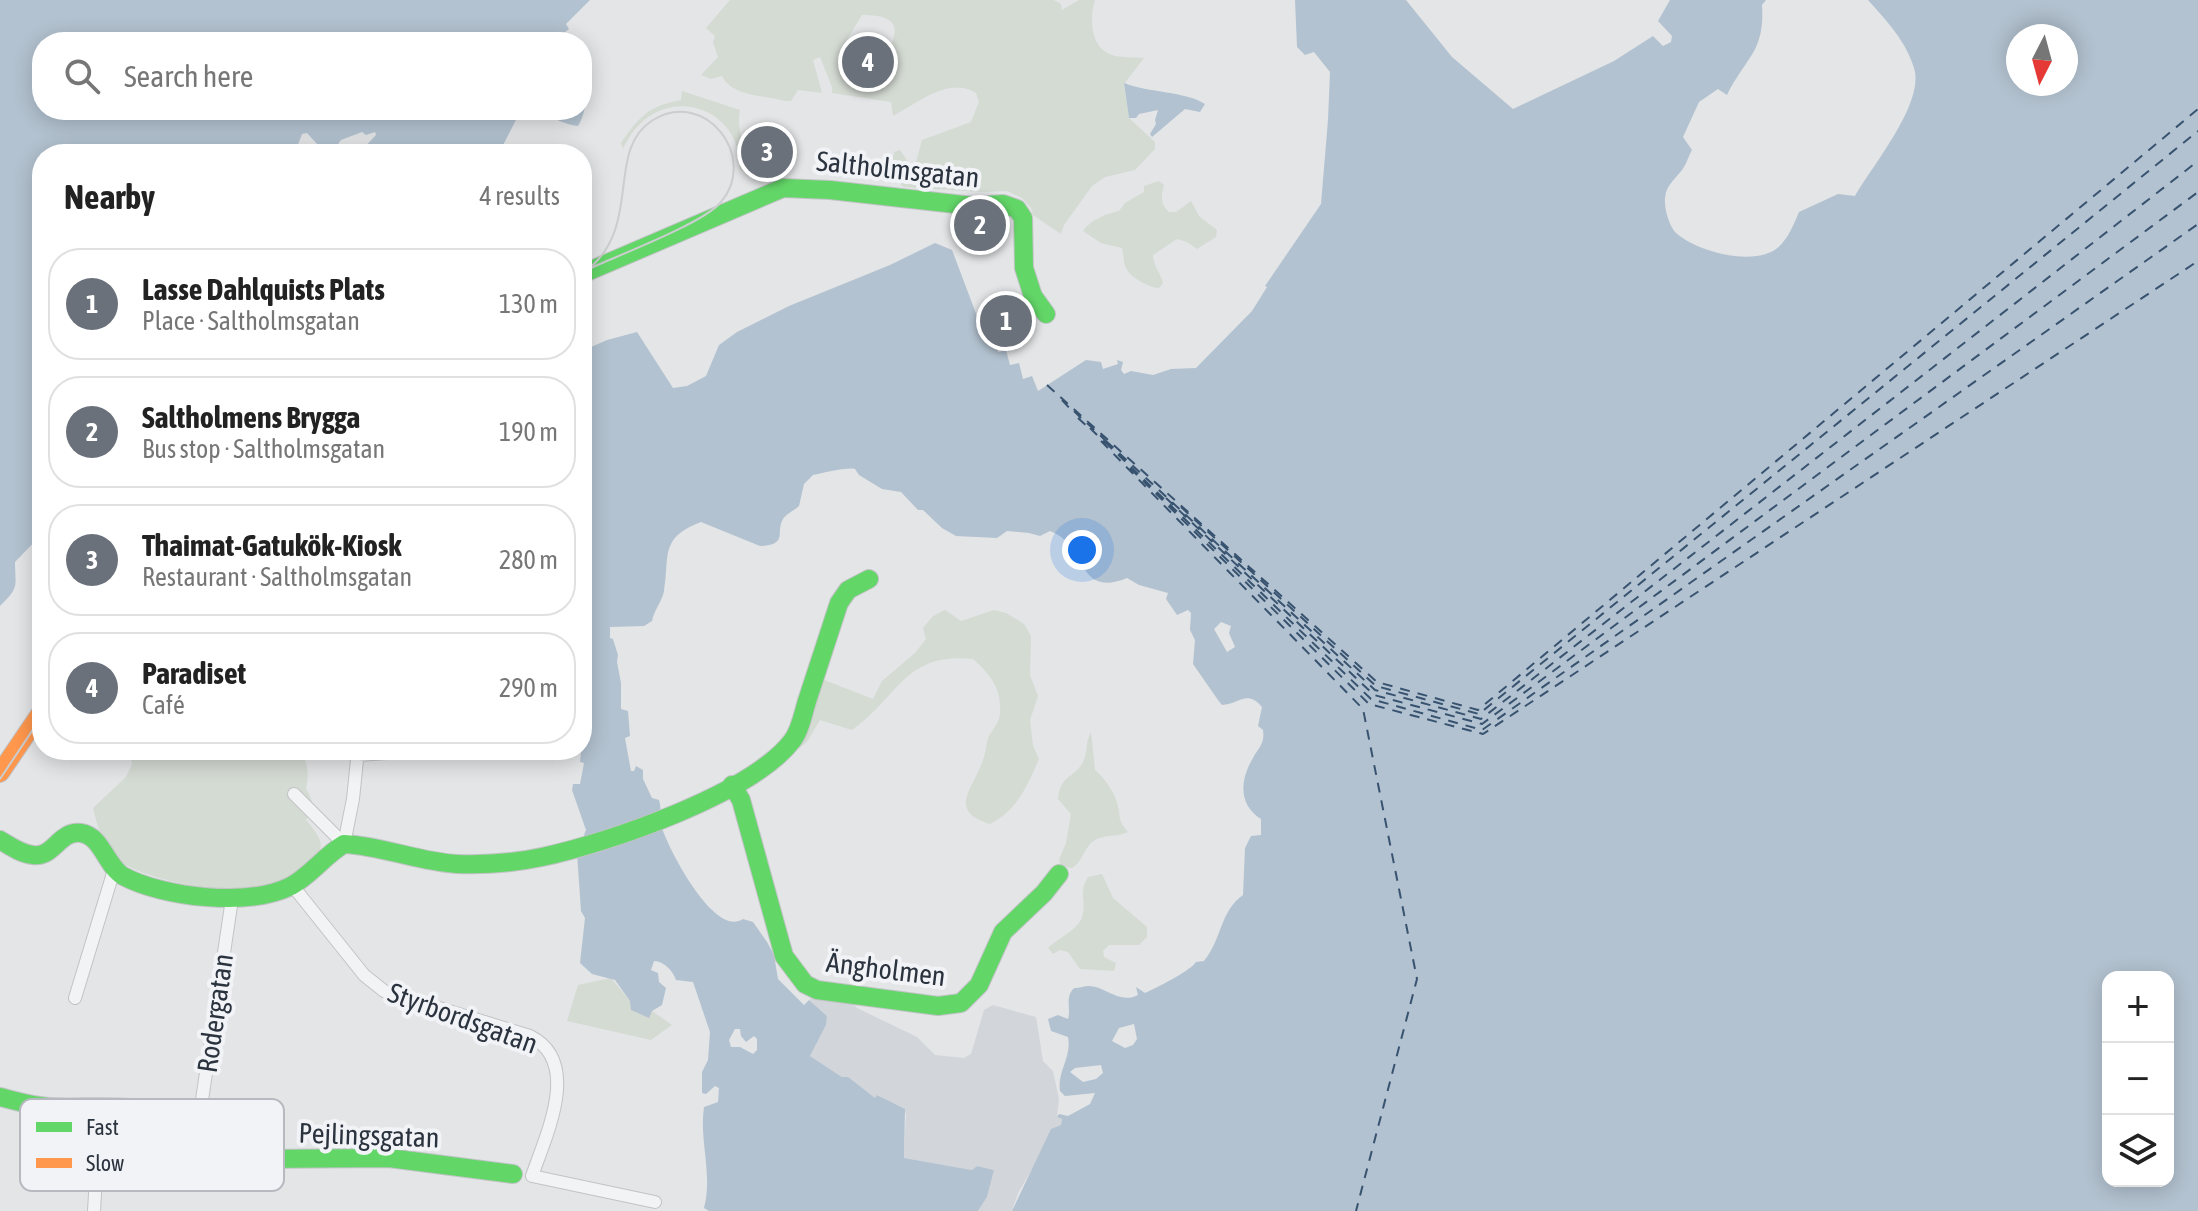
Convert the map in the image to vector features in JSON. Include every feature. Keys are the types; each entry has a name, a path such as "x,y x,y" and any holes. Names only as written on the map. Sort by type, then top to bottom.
{"street":[{"name":"Saltholmsgatan","path":"592,270 783,188 830,190 942,204 985,207 1003,204 1017,209 1023,218 1024,268 1033,296 1046,314"},
{"path":"294,794 344,844 464,865 553,855 680,812 732,785 788,748 795,738 839,603 848,590 869,579"},
{"path":"0,773 32,726"},
{"path":"0,840 27,856 38,857 48,853 70,834 84,834 97,843 114,870 139,882 232,899 259,895 292,885 344,844 357,760"},
{"name":"Ängholmen","path":"732,785 741,800 784,956 805,984 817,990 938,1006 961,1003 979,985 1003,932 1044,893 1059,874"},
{"path":"75,998 114,870"},
{"name":"Styrbordsgatan","path":"292,885 364,975 384,991 394,997 530,1036 550,1050 557,1067 555,1109 532,1176 655,1202"},
{"name":"Rodergatan","path":"202,1099 232,899"},
{"name":"Pejlingsgatan","path":"0,1097 20,1102"},
{"name":"Pejlingsgatan","path":"284,1159 389,1158 513,1174"},
{"path":"94,1211 95,1191"}],"shaded area":[{"path":"730,0 1054,0 1061,4 1062,10 1079,0 1095,0 1092,23 1099,46 1112,55 1144,58 1124,84 1129,118 1155,142 1155,149 1135,170 1105,177 1092,186 1061,234 1033,215 1022,198 1007,191 903,187 891,172 894,152 900,150 915,172 924,176 929,174 916,162 922,140 971,122 979,102 976,93 966,89 944,89 893,116 891,102 832,93 820,57 813,60 822,93 798,90 791,101 785,101 741,92 722,76 711,79 701,75 718,57 713,42 715,36 706,28","holes":["862,15 888,19 894,28 892,43 873,74 847,76 843,46"]},
{"path":"682,91 740,110 739,125 747,169 740,170 737,146 727,128 712,115 694,107 674,107 655,113 637,127 623,149 621,143 639,120 652,109 681,100"},
{"path":"1159,181 1164,185 1162,200 1169,212 1176,212 1191,201 1199,216 1217,230 1216,237 1197,249 1177,239 1153,255 1163,283 1159,288 1141,281 1128,271 1122,248 1101,243 1083,231 1095,220 1119,211 1125,203 1144,192 1144,186"},
{"path":"945,610 961,621 994,610 1006,613 1024,624 1031,636 1030,675 1038,696 1030,720 1033,746 1039,759 1014,805 990,824 969,812 966,805 989,736 999,719 1000,704 994,683 973,659 932,662 904,680 852,730 820,720 807,742 798,749 795,746 819,678 873,699 882,681 915,653 926,639 923,628 933,616"},
{"path":"1091,732 1095,770 1114,794 1121,821 1128,832 1095,840 1072,868 1061,866 1059,860 1066,843 1071,814 1058,799 1062,784 1082,764"},
{"path":"131,760 304,760 308,773 306,789 312,804 306,820 320,841 320,851 289,876 245,890 178,883 140,872 116,858 107,848 93,808 126,777"},
{"path":"1102,874 1113,898 1147,927 1147,937 1139,945 1109,945 1103,951 1104,957 1116,963 1114,971 1080,969 1068,952 1060,950 1053,954 1048,948 1080,922 1085,883 1088,877"},
{"path":"611,978 630,1001 672,1025 651,1040 567,1021 578,985"},
{"path":"836,985 857,1008 917,1037 935,1055 964,1058 971,1054 984,1010 993,1005 1036,1017 1043,1061 1053,1071 1059,1099 1057,1117 1062,1119 1061,1126 1056,1129 1018,1193 1012,1211 978,1211 987,1197 994,1170 977,1166 972,1170 904,1158 906,1113 878,1095 875,1098 810,1056 826,1025 827,1016 809,1000"}],"water":[{"path":"0,0 590,0 566,24 569,29 565,32 32,32 32,120 516,120 504,144 367,144 376,135 375,132 366,135 362,132 338,144 317,144 307,133 302,134 298,144 32,144 32,544 15,562 15,586 0,606"},
{"path":"1295,0 1406,0 1452,57 1513,109 1614,61 1653,36 1663,46 1671,42 1672,36 1658,21 1670,0 1766,0 1762,5 1757,44 1727,95 1718,89 1699,102 1683,137 1692,150 1684,167 1667,189 1665,198 1666,212 1676,233 1708,250 1748,257 1771,252 1781,245 1799,212 1838,194 1855,196 1905,116 1912,99 1914,68 1901,40 1868,0 2198,0 2198,1211 1012,1211 1051,1129 1061,1125 1062,1119 1057,1117 1059,1114 1068,1116 1090,1104 1095,1093 1065,1096 1060,1091 1068,1037 1051,1031 1048,1019 1058,1015 1068,1019 1069,998 1074,988 1096,987 1116,996 1130,998 1138,995 1136,987 1145,993 1181,974 1196,962 1204,961 1225,917 1243,895 1245,848 1251,836 1261,835 1261,819 1248,806 1244,783 1263,739 1263,730 1258,726 1262,707 1247,698 1222,705 1193,664 1195,640 1190,630 1191,613 1188,610 1177,615 1166,599 1168,593 1139,585 1127,578 1111,583 1099,581 1090,576 1062,538 1050,531 1040,536 1007,531 997,538 956,536 923,510 918,510 901,492 882,489 859,475 855,469 813,475 804,484 799,506 783,519 775,543 760,546 701,522 688,528 672,542 662,599 652,621 644,626 610,627 610,638 618,655 621,709 628,711 630,736 625,738 631,771 636,766 643,770 643,779 652,798 659,800 662,827 668,842 684,874 707,905 732,922 743,919 753,922 774,955 778,979 804,1005 809,1000 827,1016 826,1025 810,1056 842,1077 848,1077 875,1098 877,1095 905,1109 904,1158 972,1170 977,1166 994,1170 987,1197 978,1211 709,1211 704,1208 707,1183 704,1107 718,1102 719,1088 715,1086 706,1094 702,1093 702,1072 708,1060 710,1032 693,982 676,980 668,967 654,961 651,970 658,973 659,982 666,988 662,1005 652,1011 649,1018 631,1010 630,1001 615,980 592,974 580,963 585,918 581,911 577,853 586,830 572,790 573,784 580,784 584,763 580,760 592,760 592,347 637,332 673,388 687,386 706,376 719,345 737,332 935,243 952,250 986,340 996,345 998,352 1006,350 1010,365 1019,363 1023,379 1032,376 1038,391 1086,360 1101,362 1103,369 1118,364 1117,360 1123,362 1121,370 1124,374 1131,371 1153,375 1171,369 1196,368 1252,311 1265,286 1321,204 1330,72 1314,52 1305,55 1297,47","holes":["1221,622 1231,626 1229,633 1235,647 1227,652 1214,629","1134,1024 1137,1039 1133,1045 1125,1048 1112,1041 1119,1028","735,1029 740,1029 746,1042 754,1036 757,1039 757,1050 753,1054 740,1047 731,1047 729,1040","1101,1065 1103,1073 1096,1079 1083,1082 1070,1072 1075,1068"]},
{"path":"1124,83 1205,104 1200,112 1185,109 1152,137 1150,134 1156,124 1158,110 1129,118"},
{"path":"559,120 581,120 578,126"}],"ferry route":[{"path":"1047,385 1377,682 1478,710 2198,109"},
{"path":"1181,507 1376,686 1479,714 2198,131"},
{"path":"1106,441 1375,690 1481,719 2198,161"},
{"path":"1166,498 1374,695 1482,724 2198,192"},
{"path":"1105,442 1371,699 1482,730 2198,224"},
{"path":"1130,468 1369,704 1483,734 2198,261"},
{"path":"1062,400 1074,413"},
{"path":"1074,411 1086,423"},
{"path":"1078,418 1091,430"},
{"path":"1087,423 1106,441"},
{"path":"1090,428 1106,444"},
{"path":"1101,441 1363,709 1417,979 1356,1211"}],"tram line":[{"path":"592,265 613,235 625,170 638,134 653,120 672,112 691,113 707,120 721,132 730,148 734,166 731,184 721,202 680,229 592,268"},
{"path":"0,779 32,731"}],"traffic: fast":[{"path":"592,270 783,188 830,190 973,206 1003,204 1017,209 1023,218 1024,268 1033,296 1046,314"},
{"path":"0,840 24,853 40,855 67,836 81,833 99,845 117,871 140,884 183,894 230,898 273,893 291,886 344,844 457,864 510,862 570,850 676,814 745,780 772,761 797,732 839,603 848,590 869,579"},
{"path":"732,785 741,800 784,956 805,984 817,990 938,1006 961,1003 979,985 1003,932 1044,893 1059,874"},
{"path":"0,1097 20,1102"},
{"path":"284,1159 389,1158 513,1174"}],"traffic: slow":[{"path":"0,773 32,726"}],"place":[{"name":"Paradiset","path":"868,62"},
{"name":"Thaimat-Gatukök-Kiosk","path":"767,152"},
{"name":"Saltholmens Brygga","path":"980,225"},
{"name":"Lasse Dahlquists Plats","path":"1006,321"}]}
